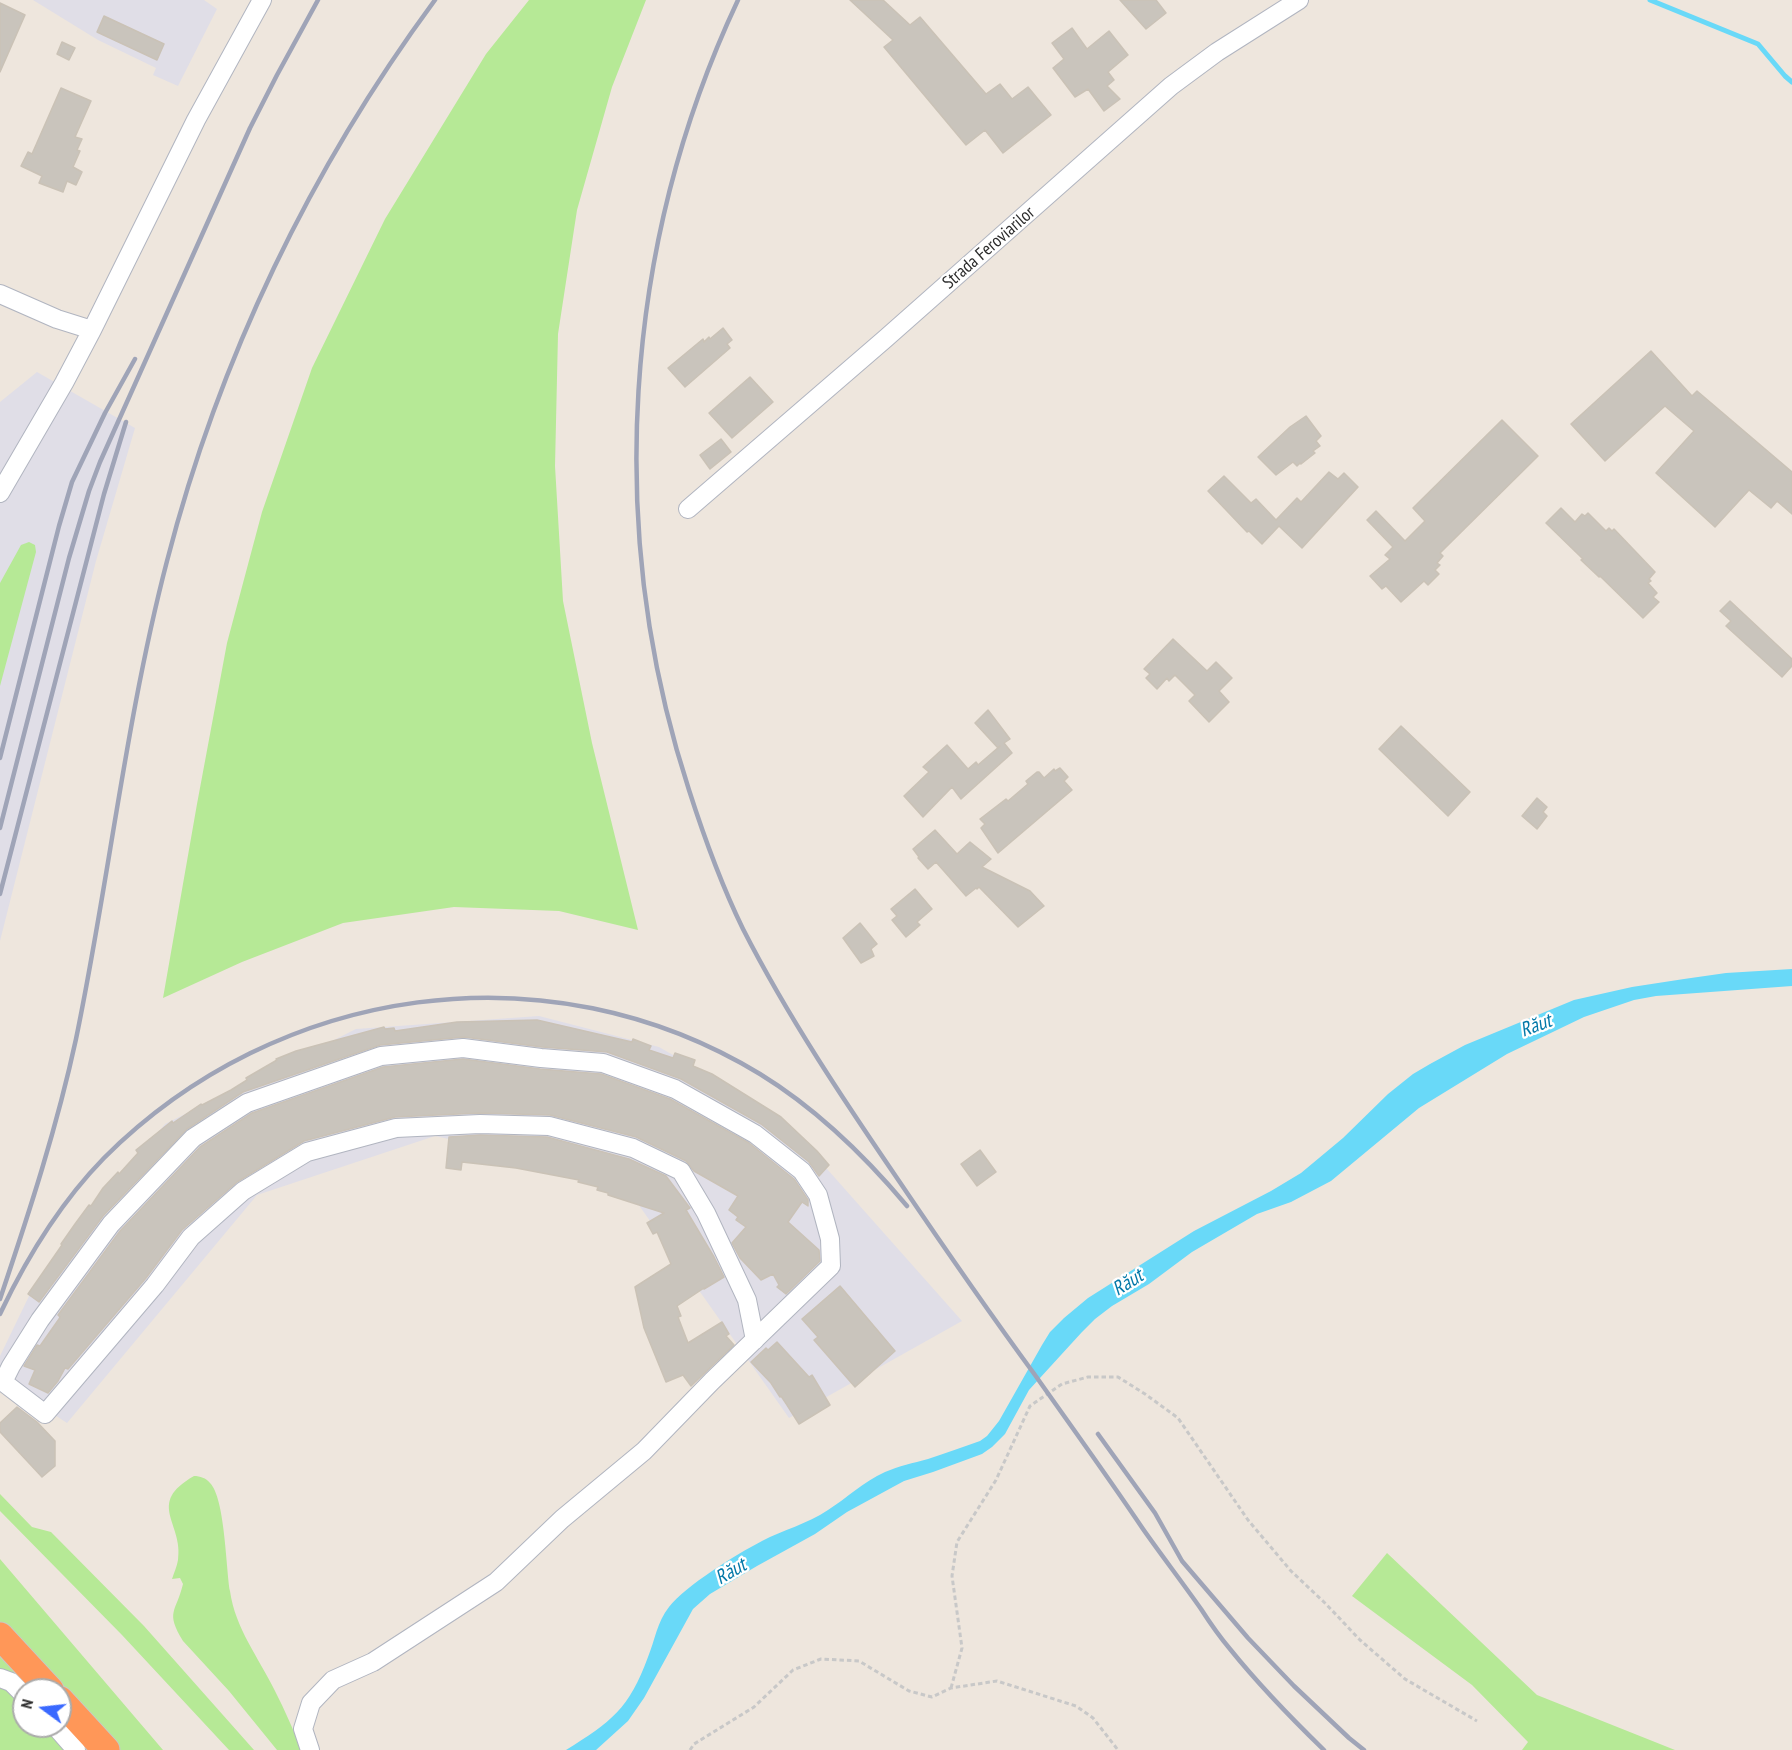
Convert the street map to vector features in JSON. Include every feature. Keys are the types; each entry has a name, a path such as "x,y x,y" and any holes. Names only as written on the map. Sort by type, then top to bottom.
{"highway":[{"path":"0,1636 39,1678"},
{"path":"72,1714 106,1750"}],"street":[{"path":"0,493 92,330 196,120 262,0"},
{"name":"Strada Feroviarilor","path":"688,509 876,347 1171,86 1217,52 1299,0"},
{"path":"0,294 57,319 92,330"},
{"path":"310,1750 303,1730 311,1703 333,1680 373,1662 496,1582 562,1519 644,1451 712,1381 755,1340 831,1266 830,1239 818,1195 801,1171 755,1134 675,1089 603,1063 463,1048 381,1056 247,1103 193,1138 111,1224 40,1320 11,1366 3,1382 45,1414 155,1285 191,1237 243,1191 307,1152 396,1128 480,1124 549,1126 633,1148 681,1172 706,1213 747,1300 755,1340"},
{"path":"66,1738 76,1750"}],"path":[{"path":"951,1688 962,1648 952,1576 957,1542 996,1480 1030,1406 1062,1384 1088,1377 1118,1377 1178,1418 1248,1520 1291,1571 1360,1640 1405,1679 1477,1721"},
{"path":"690,1750 694,1744 754,1707 793,1670 821,1659 859,1661 909,1691 932,1697 951,1688 997,1681 1076,1706 1093,1718 1118,1750"}],"shaded area":[{"path":"33,0 204,0 217,9 178,86 153,75 156,68 98,40"},
{"path":"37,372 135,428 96,561 0,941 0,402"},
{"path":"539,1016 659,1047 780,1116 962,1321 789,1418 619,1177 435,1136 257,1195 67,1423 0,1379 0,1356 31,1292 165,1124 356,1029"}],"green space":[{"path":"529,0 646,0 612,87 577,210 558,334 555,466 563,601 592,743 638,930 559,911 454,907 343,923 242,962 163,998 227,643 262,512 312,368 385,219 486,54"},
{"path":"29,542 35,545 36,552 0,686 0,583 21,545"},
{"path":"194,1476 207,1480 215,1491 222,1518 230,1591 237,1618 279,1698 302,1750 277,1750 229,1691 183,1641 174,1624 174,1612 183,1584 180,1578 172,1579 178,1560 178,1547 169,1505 179,1486"},
{"path":"0,1494 32,1527 51,1532 144,1626 254,1750 229,1750 122,1635 0,1511"},
{"path":"1387,1553 1537,1695 1675,1750 1522,1750 1528,1742 1472,1685 1352,1596"},
{"path":"0,1559 163,1750 0,1750"}],"water":[{"name":"Răut","path":"1792,969 1792,986 1656,996 1634,1000 1584,1017 1507,1054 1419,1108 1331,1181 1291,1202 1257,1214 1192,1252 1149,1284 1095,1319 1029,1390 1005,1434 992,1447 982,1454 904,1481 847,1512 815,1534 710,1594 693,1609 644,1698 628,1721 596,1750 566,1750 607,1722 626,1702 641,1675 662,1619 669,1607 687,1590 712,1571 751,1547 820,1515 877,1476 980,1441 999,1421 1050,1332 1064,1318 1088,1298 1194,1231 1301,1173 1413,1074 1465,1045 1574,1000 1632,987 1726,973"}],"building":[{"path":"850,0 883,0 910,25 920,17 986,94 1000,84 1012,99 1028,87 1051,115 1003,153 985,130 966,145 884,47 893,40"},
{"path":"1120,0 1156,0 1166,13 1146,29"},
{"path":"0,3 25,15 0,72"},
{"path":"104,16 164,44 157,60 97,32"},
{"path":"1072,28 1087,49 1109,31 1128,55 1108,72 1114,80 1107,86 1120,99 1104,111 1088,89 1075,97 1053,68 1064,59 1052,43"},
{"path":"62,42 75,48 69,60 57,54"},
{"path":"61,88 91,101 75,137 82,139 73,167 82,172 76,185 67,181 63,192 39,183 42,176 21,166 28,152 32,154"},
{"path":"723,328 732,340 727,344 730,348 685,387 668,368 703,339 704,342 709,337 710,339"},
{"path":"1651,351 1692,396 1697,391 1792,472 1792,514 1777,501 1771,508 1749,490 1715,527 1656,473 1694,431 1665,406 1605,461 1571,424"},
{"path":"750,377 773,402 732,438 709,413"},
{"path":"1306,416 1321,436 1316,441 1320,446 1301,464 1297,466 1293,462 1276,475 1258,457 1290,427"},
{"path":"1502,420 1538,456 1440,553 1443,556 1437,563 1440,565 1435,570 1439,574 1428,585 1424,581 1401,602 1386,586 1382,589 1370,576 1390,559 1385,555 1393,547 1367,520 1376,511 1405,541 1425,521 1413,508"},
{"path":"721,439 731,452 710,469 700,455"},
{"path":"1329,472 1338,479 1344,473 1358,487 1302,548 1279,526 1262,544 1249,531 1247,532 1208,491 1224,476 1251,503 1256,499 1276,520 1297,498 1301,502"},
{"path":"1561,508 1575,522 1582,514 1585,516 1588,513 1606,531 1609,528 1612,531 1614,529 1655,572 1648,583 1657,593 1653,597 1659,602 1643,618 1581,560 1583,559 1546,523"},
{"path":"1730,601 1792,659 1792,666 1782,677 1726,626 1731,621 1720,611"},
{"path":"1173,639 1207,671 1216,662 1232,678 1219,691 1229,702 1209,722 1189,701 1195,695 1175,675 1169,681 1167,678 1157,689 1146,678 1150,674 1144,669"},
{"path":"988,710 1010,739 1004,743 1012,753 961,799 952,787 923,817 904,796 929,772 923,767 947,745 968,769 976,762 978,765 998,748 975,723"},
{"path":"1401,726 1470,792 1448,816 1379,749"},
{"path":"1060,768 1068,777 1064,781 1072,790 998,853 981,828 985,824 980,819 1006,799 1008,801 1028,784 1026,781 1037,772 1044,778 1054,769 1055,771"},
{"path":"1537,798 1547,807 1543,812 1547,816 1537,829 1522,816"},
{"path":"935,830 957,854 970,842 991,859 982,867 1030,891 1044,906 1018,927 979,887 966,896 936,862 928,869 913,849"},
{"path":"915,889 932,909 917,922 920,925 906,937 892,920 897,916 891,909"},
{"path":"860,923 877,944 871,949 874,956 861,963 843,938"},
{"path":"537,1020 632,1042 633,1039 651,1046 649,1050 673,1058 675,1053 695,1060 693,1066 712,1074 781,1117 829,1165 819,1176 809,1162 761,1124 681,1079 607,1052 542,1047 464,1037 380,1045 243,1092 187,1129 103,1216 39,1302 28,1294 89,1205 91,1206 103,1188 138,1153 136,1150 172,1121 173,1123 201,1104 231,1090 276,1059 296,1051 384,1027 385,1029 394,1028 395,1031 457,1022"},
{"path":"463,1059 601,1074 670,1099 749,1143 794,1179 808,1200 808,1206 802,1202 788,1222 819,1250 820,1261 786,1294 777,1287 779,1285 773,1274 761,1280 740,1258 732,1243 746,1227 736,1220 738,1217 729,1210 738,1196 694,1171 686,1161 636,1137 550,1115 479,1113 395,1117 304,1141 237,1182 182,1230 146,1278 68,1369 65,1368 48,1393 29,1384 35,1370 24,1366 37,1345 40,1346 59,1319 58,1315 120,1231 200,1147 252,1113 383,1067"},
{"path":"480,1135 547,1137 629,1159 666,1176 690,1208 686,1210 724,1277 677,1306 681,1316 678,1317 688,1343 722,1322 729,1334 726,1336 734,1345 691,1386 683,1375 666,1382 644,1328 635,1287 671,1264 657,1232 653,1234 647,1223 664,1213 608,1195 608,1193 597,1190 598,1187 578,1182 579,1180 516,1168 462,1162 461,1170 446,1168 449,1137"},
{"path":"980,1150 996,1172 977,1186 961,1164"},
{"path":"840,1286 895,1351 855,1387 814,1340 818,1337 802,1319"},
{"path":"777,1342 809,1377 812,1375 830,1405 799,1424 771,1383 751,1362 766,1348 768,1350"},
{"path":"17,1407 37,1422 55,1441 55,1466 42,1477 0,1432 0,1423"}],"waterway":[{"path":"1650,0 1758,44 1792,82"}],"railway":[{"path":"0,828 69,558 100,462 250,128 318,0"},
{"path":"0,1299 42,1170 76,1039 140,680 167,561 188,486 213,412 242,339 309,198 348,130 390,64 435,0"},
{"path":"738,0 699,94 670,191 649,290 638,391 637,492 645,592 662,692 695,808 720,878 760,962 797,1026 857,1119 966,1278 1218,1634 1264,1688 1324,1750"},
{"path":"0,758 72,482 105,413 135,359"},
{"path":"0,894 104,494 126,422"},
{"path":"0,1314 33,1251 73,1193 104,1158 173,1099 250,1053 332,1021 418,1002 505,998 593,1008 678,1033 760,1074 801,1102 857,1151 907,1206"},
{"path":"1098,1434 1155,1513 1182,1561 1248,1638 1294,1686 1364,1750"}]}
